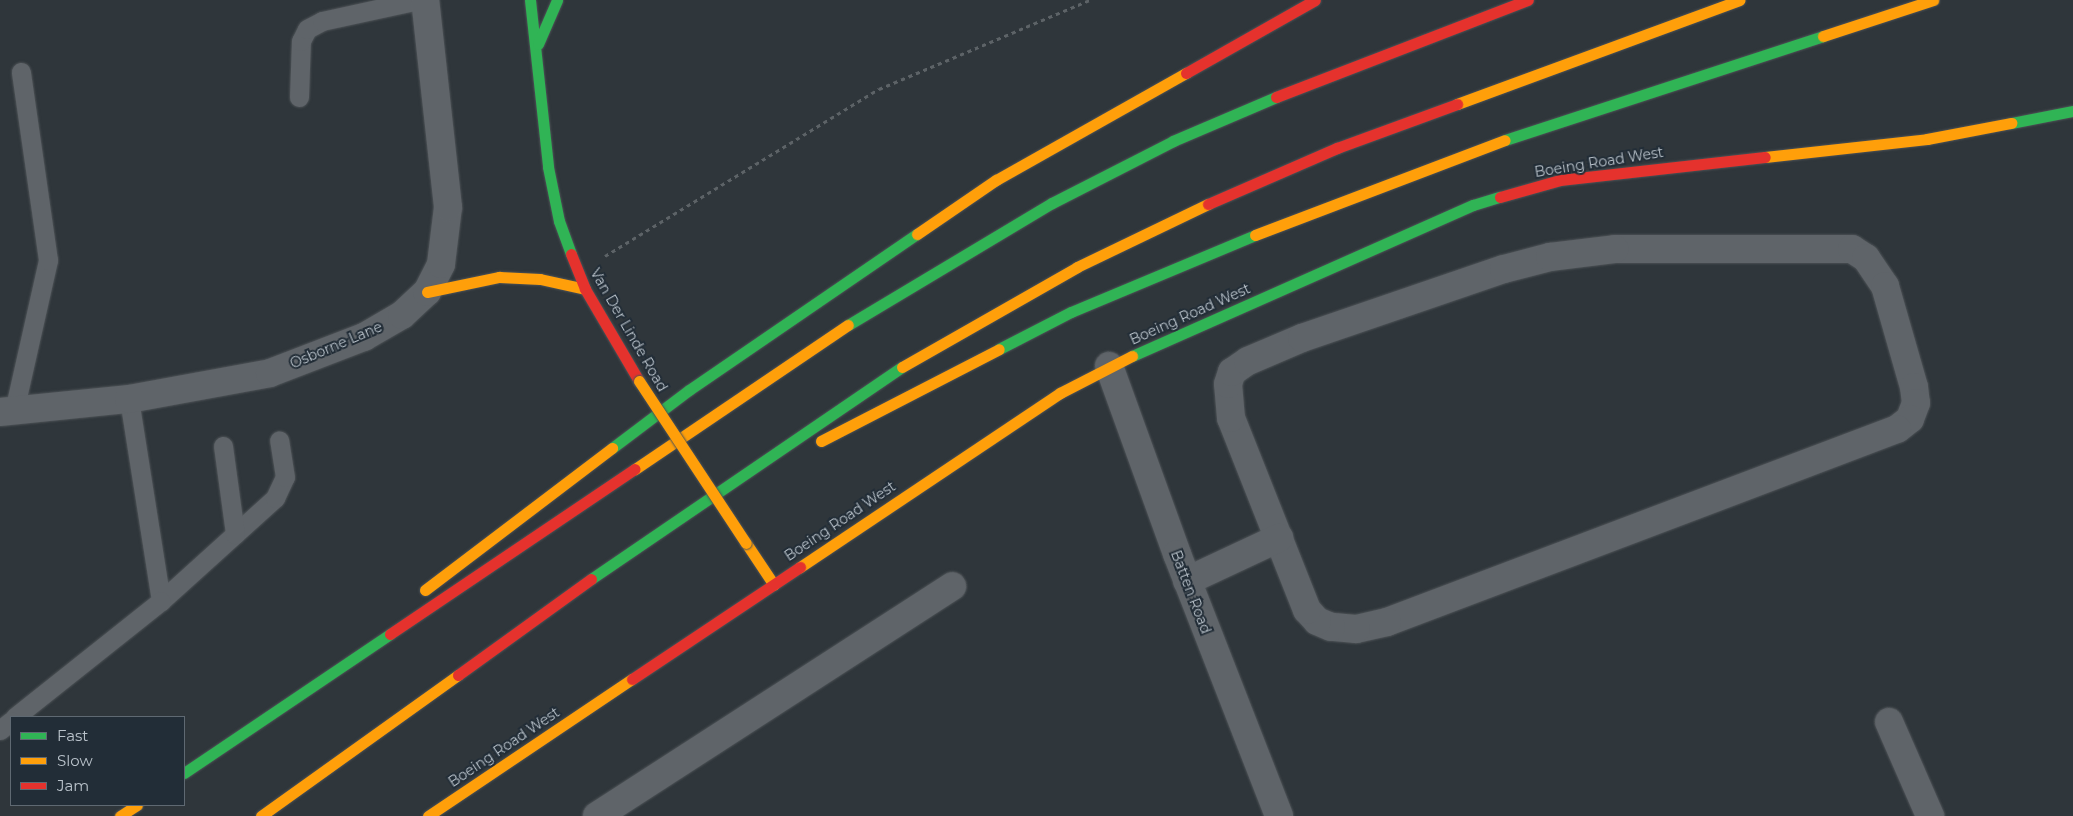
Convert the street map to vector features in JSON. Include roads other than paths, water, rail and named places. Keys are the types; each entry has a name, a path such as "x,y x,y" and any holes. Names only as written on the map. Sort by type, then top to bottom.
{"main road":[{"name":"Van Der Linde Road","path":"530,0 534,57 548,167 559,220 585,289 639,381 774,584"},
{"path":"534,57 549,11 557,0"},
{"path":"412,601 689,390 996,180 1315,0"},
{"path":"185,772 855,321 1052,204 1182,137 1302,86 1528,0"},
{"path":"261,816 668,524 900,368 1077,267 1200,207 1337,148 1739,0"},
{"path":"668,524 809,447 1071,312 1344,198 1532,130 1933,0"},
{"name":"Boeing Road West","path":"428,816 1015,422 1109,366 1473,205 1514,191 1595,175 1927,138 2073,111"},
{"path":"427,292 499,278 540,279 585,289"},
{"path":"276,710 397,613"},
{"path":"120,816 135,806"}],"street":[{"name":"Osborne Lane","path":"7,412 129,399 270,373 364,336 402,315 427,292 441,264 448,207 425,0"},
{"path":"1615,249 1852,249 1866,258 1885,286 1916,402 1910,419 1897,429 1387,622 1356,629 1331,627 1307,610 1279,538 1231,418 1228,384 1232,372 1248,361 1302,338 1504,270 1550,257 1615,249"},
{"name":"Batten Road","path":"1109,366 1187,581 1279,816"},
{"path":"1187,581 1279,538"},
{"path":"597,816 952,586"},
{"path":"1889,722 1930,816"}],"lane":[{"path":"299,97 301,41 307,29 322,21 418,0"},
{"path":"7,412 48,260 21,72"},
{"path":"129,399 161,600"},
{"path":"16,716 161,600 235,534 282,488 285,477 279,440"},
{"path":"223,446 235,534"},
{"path":"0,730 10,721"}]}
